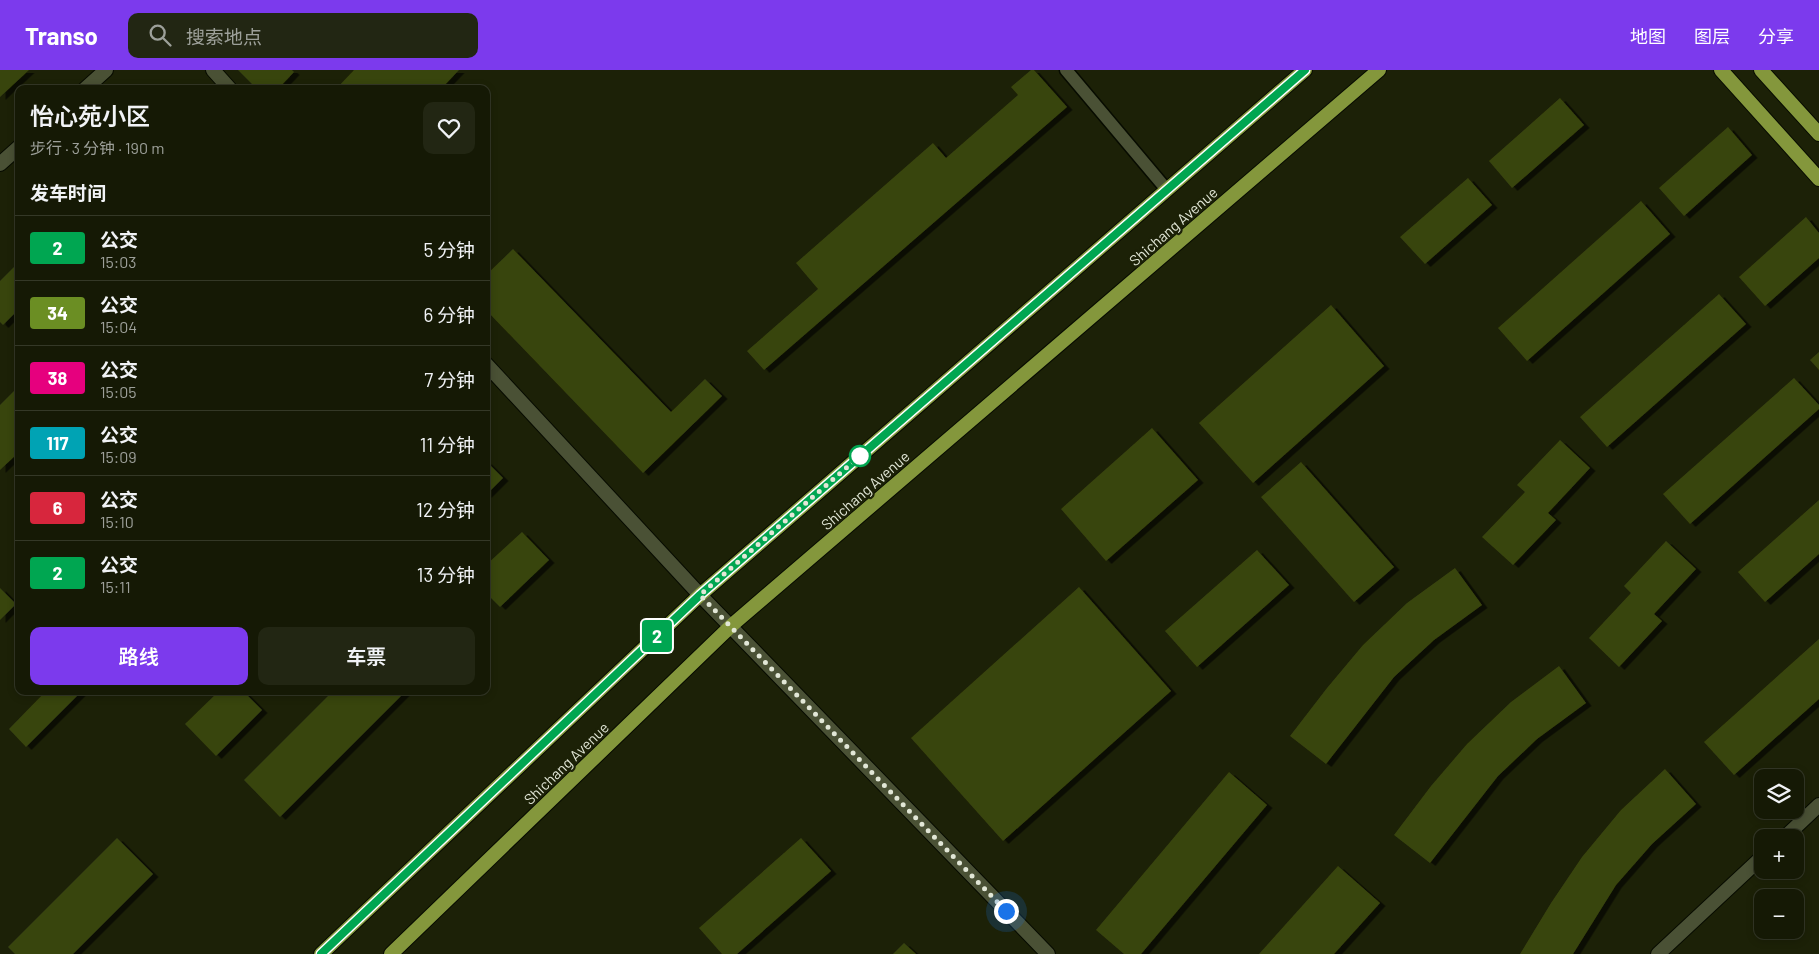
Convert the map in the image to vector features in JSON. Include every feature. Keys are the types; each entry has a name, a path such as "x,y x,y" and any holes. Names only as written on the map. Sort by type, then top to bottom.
{"main road":[{"name":"Shichang Avenue","path":"320,954 700,595 1305,70"},
{"name":"Shichang Avenue","path":"391,954 732,626 1379,70"},
{"path":"1721,70 1819,179"},
{"path":"1762,70 1819,134"}],"street":[{"path":"89,85 106,70"},
{"path":"212,70 226,85"},
{"path":"0,164 15,151"},
{"path":"490,368 700,595 1048,954"},
{"path":"1794,829 1819,805"},
{"path":"1658,954 1754,865"}],"lane":[{"path":"1066,70 1167,190"}],"building":[{"path":"0,70 29,70 0,97"},
{"path":"238,70 292,70 294,72 282,85 253,85"},
{"path":"354,70 459,70 445,85 340,85"},
{"path":"1031,70 1034,70 1067,107 764,370 747,351 818,289 796,263 933,143 946,158 1018,95 1011,87"},
{"path":"1560,98 1584,125 1512,188 1489,161"},
{"path":"1728,127 1752,155 1684,216 1659,188"},
{"path":"1468,178 1492,205 1425,264 1400,237"},
{"path":"1641,201 1670,234 1527,361 1498,328"},
{"path":"1806,217 1819,233 1819,258 1765,306 1739,277"},
{"path":"513,249 671,412 705,379 722,396 643,473 490,314 490,271"},
{"path":"15,266 15,313 3,325 0,322 0,281"},
{"path":"1719,294 1746,324 1607,447 1580,417"},
{"path":"1331,305 1384,366 1253,483 1199,423"},
{"path":"1819,352 1819,370 1810,360"},
{"path":"1794,378 1819,405 1819,409 1690,524 1663,494"},
{"path":"15,390 15,456 0,470 0,405"},
{"path":"1152,428 1198,480 1106,561 1061,509"},
{"path":"1560,440 1590,468 1548,513 1556,520 1513,565 1482,537 1525,492 1517,485"},
{"path":"1301,462 1394,567 1354,602 1261,497"},
{"path":"490,465 503,478 490,491"},
{"path":"1819,500 1819,554 1765,602 1738,572"},
{"path":"522,532 549,560 500,607 490,597 490,561"},
{"path":"1666,541 1696,569 1654,614 1662,621 1619,667 1589,638 1631,593 1624,586"},
{"path":"1257,550 1289,585 1197,667 1165,631"},
{"path":"1455,568 1482,605 1434,640 1394,677 1326,764 1290,736 1363,645 1407,603"},
{"path":"1079,587 1171,691 1003,841 911,738"},
{"path":"0,588 15,605 0,620"},
{"path":"1819,639 1819,699 1734,775 1704,742"},
{"path":"1559,666 1586,703 1537,739 1498,776 1430,863 1394,835 1431,786 1467,744 1511,702"},
{"path":"42,695 78,695 26,747 9,729"},
{"path":"215,695 247,695 262,710 216,756 185,724"},
{"path":"329,695 402,695 280,817 244,780"},
{"path":"1665,769 1696,804 1652,844 1616,885 1573,954 1520,954 1582,857 1621,810"},
{"path":"1229,772 1267,805 1141,954 1124,954 1096,930"},
{"path":"117,838 153,874 73,954 15,954 8,947"},
{"path":"801,838 831,871 737,954 722,954 699,928"},
{"path":"1338,866 1380,903 1334,954 1259,954"},
{"path":"904,943 916,954 893,954"}],"bus line":[{"name":"2","path":"321,954 700,595 1305,70"}],"route":[{"path":"860,456 700,595 1006,911"}]}
